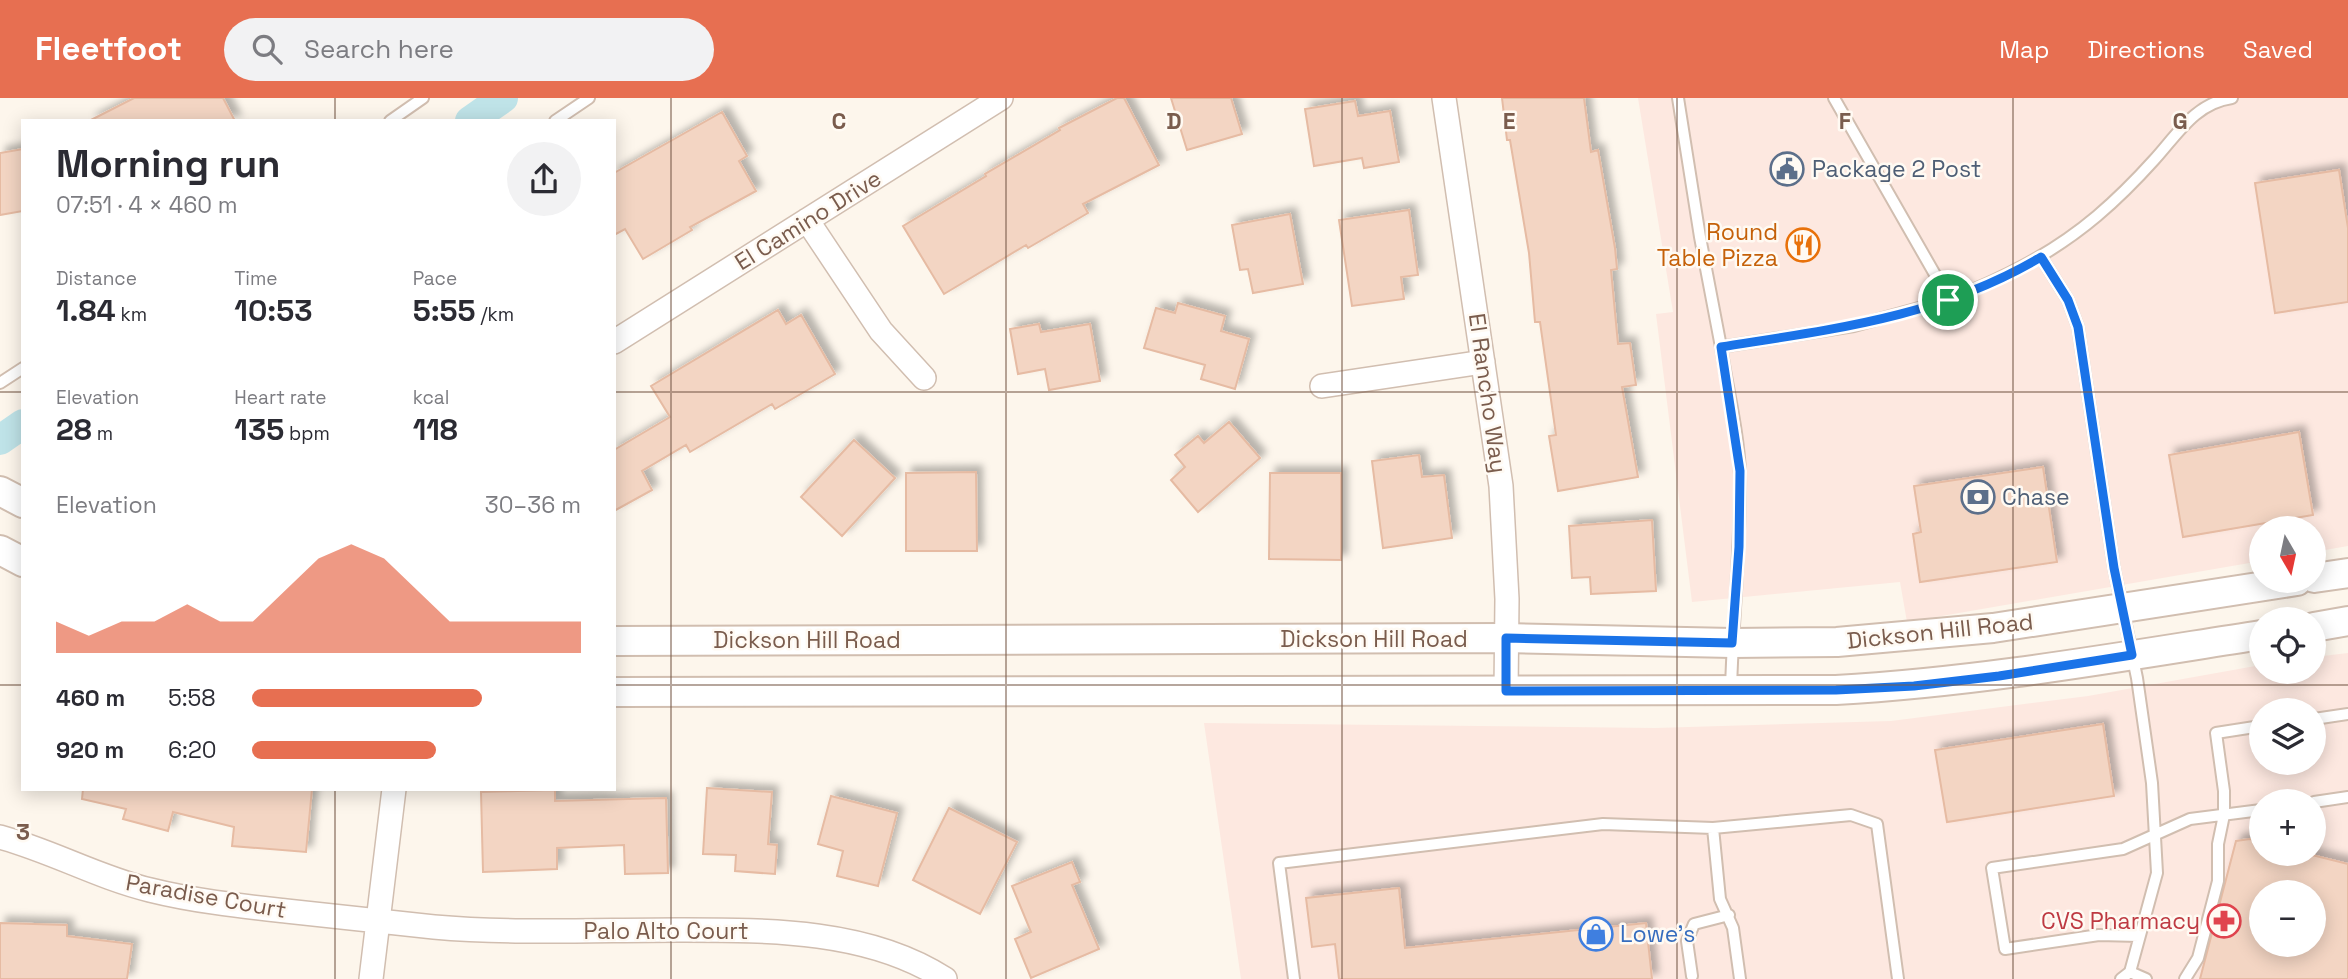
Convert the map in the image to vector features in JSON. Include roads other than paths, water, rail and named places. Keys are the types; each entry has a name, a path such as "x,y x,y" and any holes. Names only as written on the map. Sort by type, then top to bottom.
{"street":[{"name":"El Camino Drive","path":"616,341 1001,98"},
{"name":"El Rancho Way","path":"1444,98 1501,486 1506,691"},
{"path":"807,220 881,331 924,378"},
{"path":"1322,386 1483,362"},
{"path":"0,550 21,561"},
{"path":"2326,576 2348,573"},
{"name":"Dickson Hill Road","path":"616,641 1506,638 1732,643 1837,642 1993,628 2249,588"},
{"path":"2326,625 2348,621"},
{"path":"616,692 1836,690 1914,686 1999,676 2249,637"},
{"path":"371,979 394,791"},
{"name":"Paradise Court","path":"0,837 38,848 91,872 151,890 234,905 378,921"},
{"name":"Palo Alto Court","path":"378,921 511,930 738,930 790,933 863,945 925,966 945,979"}],"lane":[{"path":"393,119 423,98"},
{"path":"558,119 589,98"},
{"path":"1678,98 1740,471 1731,692"},
{"path":"1834,98 1948,300"},
{"path":"1721,347 1854,326 1948,300 1997,281 2041,257 2095,218 2128,188 2188,120 2206,107 2232,98"},
{"path":"2041,257 2068,300 2078,327 2114,568 2132,655 2152,783 2157,873 2126,975 2146,979"},
{"path":"0,383 21,369"},
{"path":"2326,717 2348,714"},
{"path":"2185,979 2197,958 2218,881 2218,844 2224,815 2224,791 2216,733 2249,728"},
{"path":"2326,800 2348,797"},
{"path":"2139,936 2099,935 2005,949 1992,868 2123,849 2190,819 2249,812"},
{"path":"1294,979 1279,863 1603,824 1713,828 1851,815 1877,824 1898,979"},
{"path":"1713,828 1720,899 1733,928 1740,979"},
{"path":"1692,976 1687,941 1694,924 1729,915"}],"waterway":[{"path":"473,119 503,98"},
{"path":"0,440 21,425"}],"place":[{"name":"Package 2 Post","path":"1787,169"},
{"name":"Round Table Pizza","path":"1803,245"},
{"name":"Chase","path":"1978,497"},
{"name":"CVS Pharmacy","path":"2224,921"},
{"name":"Lowe's","path":"1596,934"}]}
